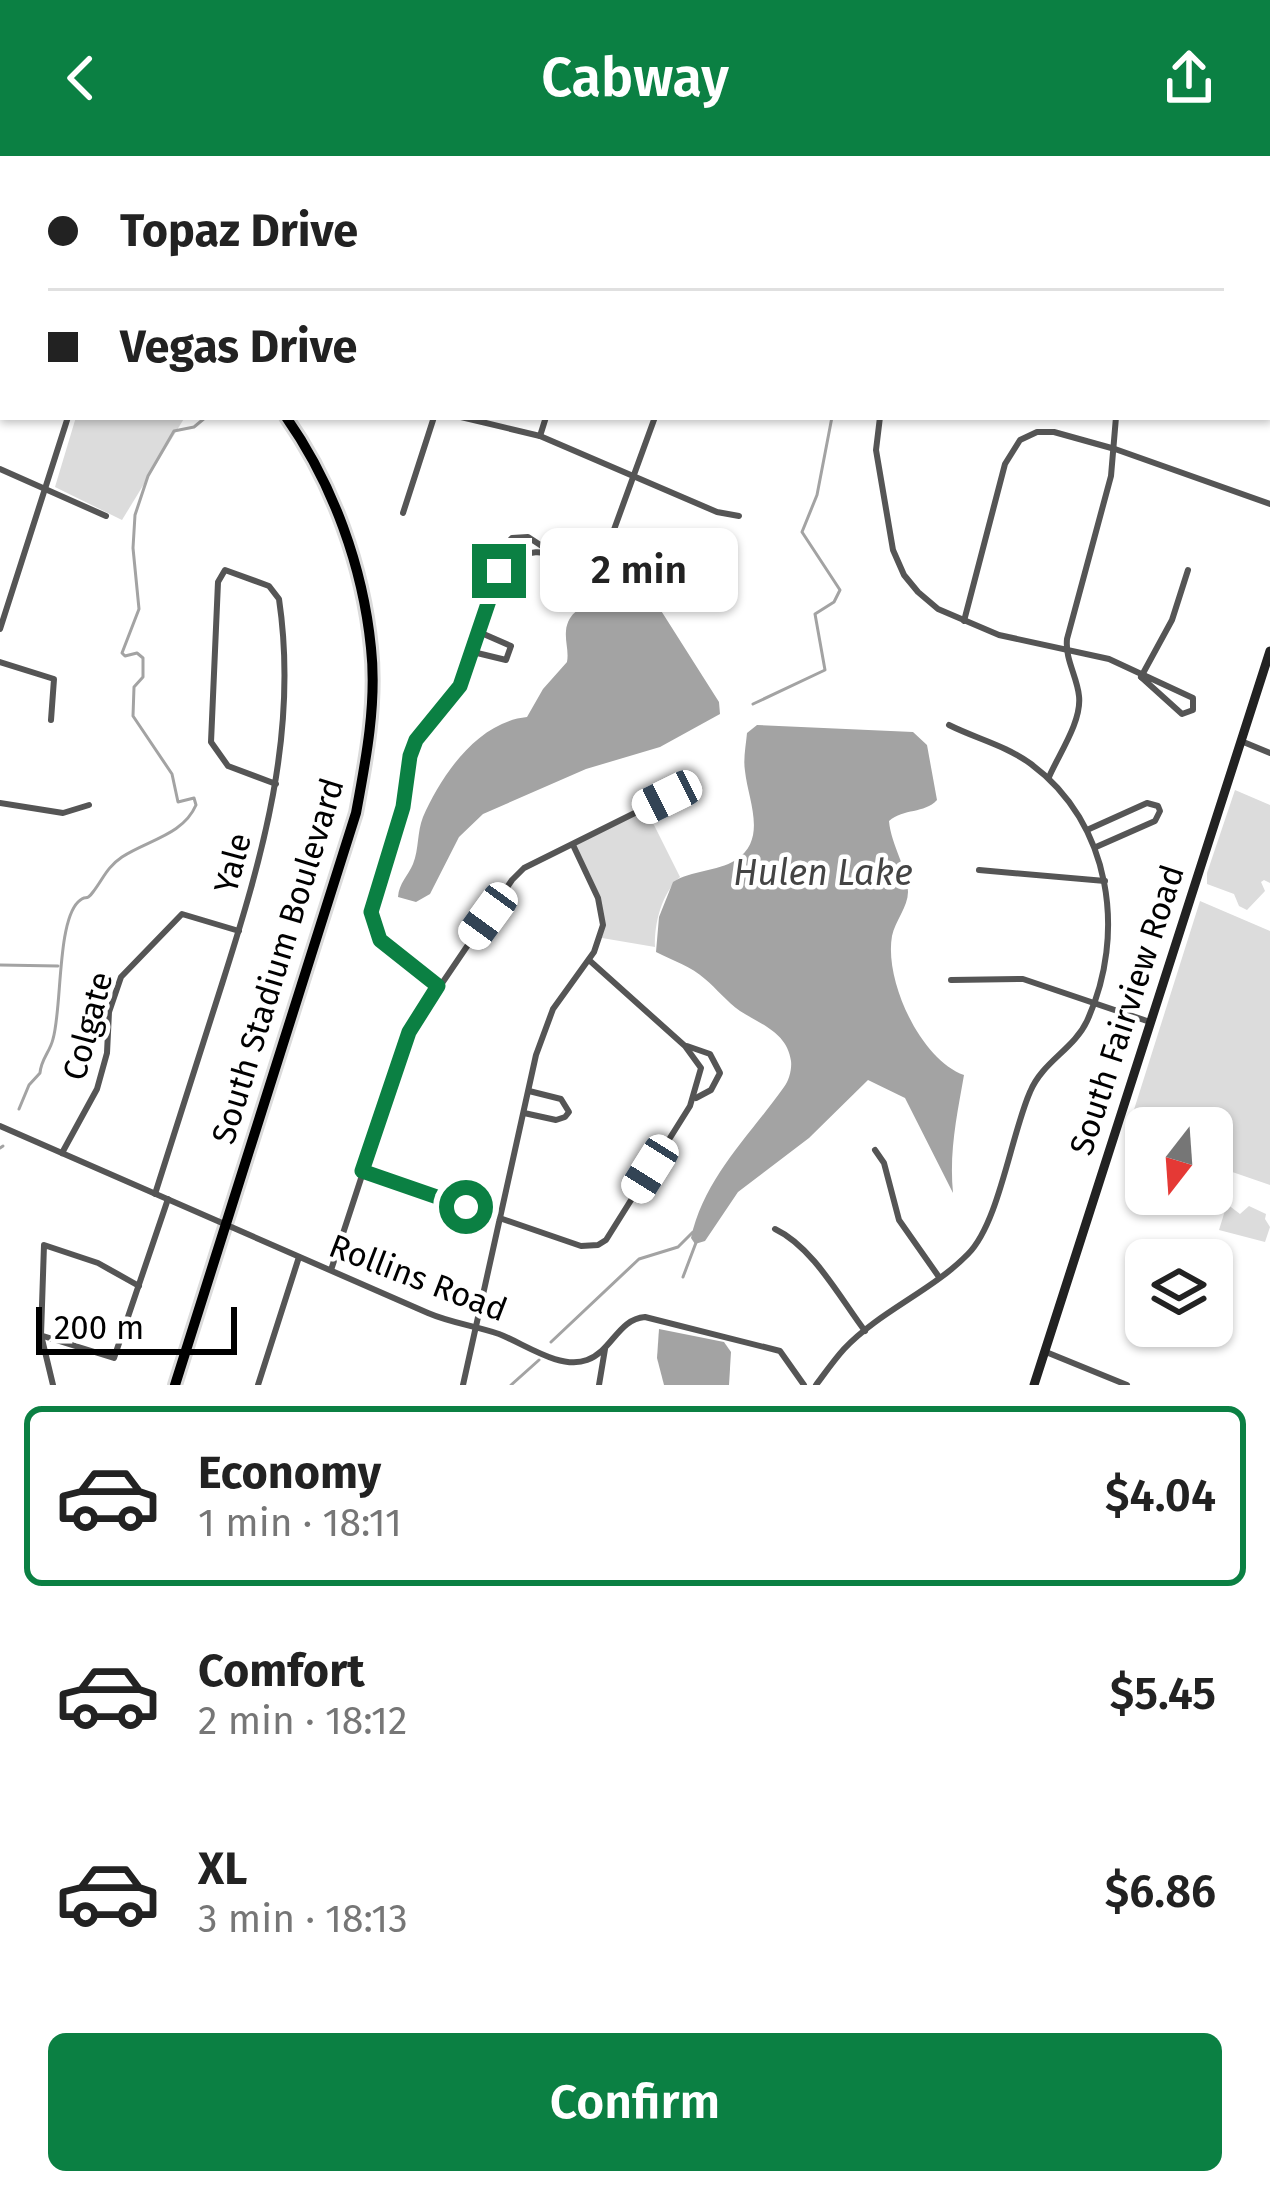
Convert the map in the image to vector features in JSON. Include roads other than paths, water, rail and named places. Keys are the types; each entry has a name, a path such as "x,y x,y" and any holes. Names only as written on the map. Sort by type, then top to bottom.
{"main road":[{"name":"South Stadium Boulevard","path":"175,1385 356,813 368,746 372,650 345,526 288,420"}],"street":[{"path":"0,629 67,420"},
{"path":"403,513 433,420"},
{"path":"473,420 540,436 717,512 739,516"},
{"path":"540,436 545,420"},
{"path":"438,986 380,940 371,912 403,807 416,740 452,700 499,571 500,551 512,538 528,536 550,552 596,570 619,525 654,420"},
{"path":"880,420 876,450 897,560 918,592 938,609 1020,643 1109,659 1192,698 1193,710 1182,713 1141,677"},
{"path":"1048,779 1077,713 1079,697 1066,651 1115,449 1116,420"},
{"path":"964,621 1011,451 1036,432 1115,449 1270,504"},
{"path":"0,469 106,516"},
{"path":"499,571 511,560 550,552"},
{"path":"1141,677 1172,620 1187,570"},
{"name":"Yale","path":"155,1194 259,868 276,784 287,700 279,599 269,586 234,571 222,571 211,742 228,766 276,784"},
{"path":"472,652 498,661 510,654 511,646 505,641 479,632"},
{"name":"South Fairview Road","path":"1034,1385 1270,651"},
{"path":"0,662 55,679 51,720"},
{"path":"816,1385 845,1347 970,1253 981,1235 1030,1092 1042,1070 1080,1032 1108,946 1105,881 1095,847 1071,803 1048,779 999,744 949,725"},
{"path":"1241,741 1270,753"},
{"path":"331,1270 409,1032 512,880 524,868 667,797 686,796"},
{"path":"0,803 63,813 89,805"},
{"path":"1087,830 1147,803 1158,806 1155,820 1095,847"},
{"path":"464,1385 546,1025 600,939 603,912 572,844"},
{"path":"979,870 1105,881"},
{"name":"Colgate","path":"62,1153 97,1089 107,1053 109,1012 125,968 182,914 239,932"},
{"path":"362,1171 580,1246 606,1240 691,1103 701,1068 685,1046 589,960"},
{"path":"951,980 1023,979 1152,1023"},
{"path":"685,1046 710,1054 720,1072 711,1090 691,1103"},
{"path":"524,1113 556,1120 569,1112 561,1099 529,1091"},
{"name":"Rollins Road","path":"0,1126 428,1313 570,1362 592,1359 632,1319 645,1317 780,1351 804,1385"},
{"path":"875,1150 884,1163 898,1220 939,1277"},
{"path":"41,1335 114,1358 168,1199"},
{"path":"776,1228 790,1235 865,1331"},
{"path":"53,1385 41,1335 44,1245 84,1256 139,1286"},
{"path":"258,1385 300,1256"},
{"path":"599,1385 604,1348"},
{"path":"1046,1352 1127,1385"}],"water":[{"path":"653,598 719,702 720,714 660,747 586,769 483,814 459,837 430,894 416,902 398,897 415,858 423,817 440,785 477,740 509,721 527,717 567,662 570,619 586,606"},
{"name":"Hulen Lake","path":"757,725 913,732 927,745 937,800 889,821 908,892 892,936 891,954 900,996 920,1036 948,1067 964,1075 953,1148 953,1193 905,1098 868,1080 809,1138 738,1192 705,1241 695,1244 691,1238 706,1196 786,1084 791,1061 772,1030 735,1007 694,971 656,952 659,917 673,882 720,867 746,851 754,818 744,757 747,733"},
{"path":"659,1329 724,1342 731,1352 729,1385 664,1385 657,1358"}],"waterway":[{"path":"19,1109 53,1039 71,913 117,861 174,830 196,805 194,798 178,802 172,774 133,716 134,687 143,677 143,658 122,653 139,609 135,515 148,476 174,431 202,420"},
{"path":"753,704 825,670 815,614 834,602 840,590 802,532 817,495 831,420"},
{"path":"0,965 58,966"},
{"path":"551,1342 639,1259 678,1247 693,1232"},
{"path":"683,1277 697,1240"},
{"path":"511,1385 539,1360"}]}
